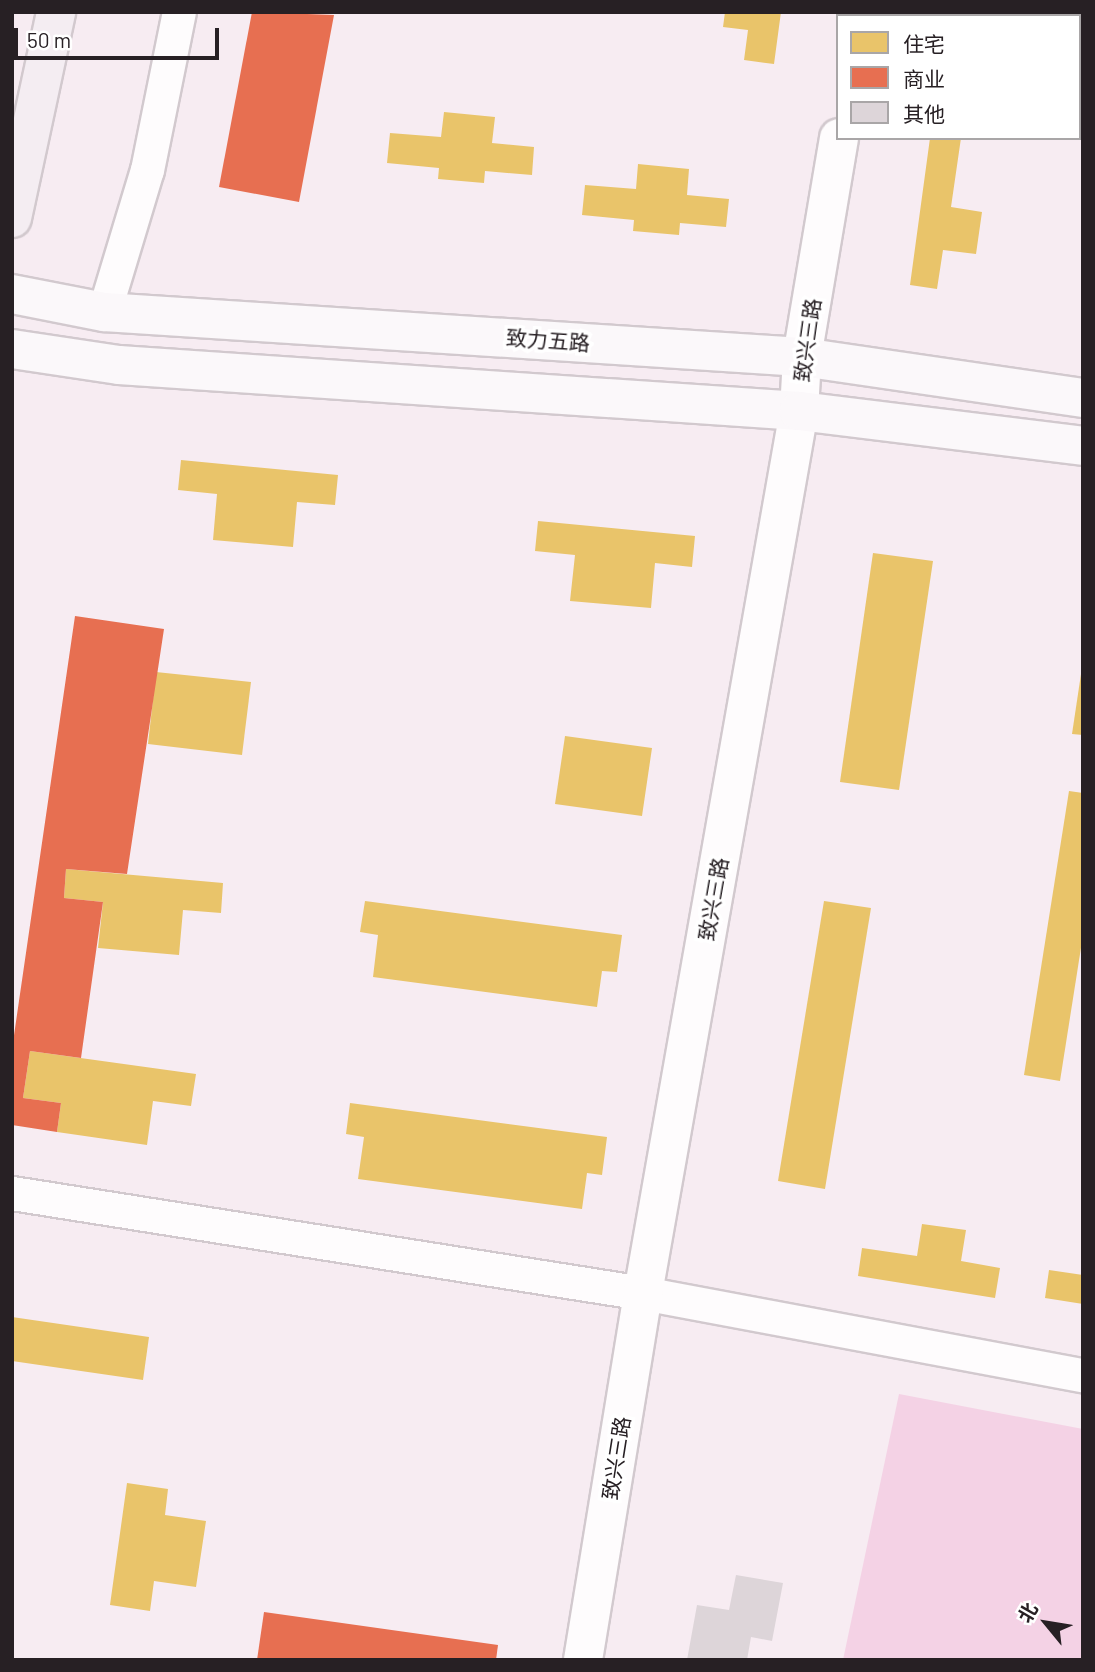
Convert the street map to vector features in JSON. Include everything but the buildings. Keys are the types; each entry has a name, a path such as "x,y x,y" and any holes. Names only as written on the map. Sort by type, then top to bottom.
{"highway":[{"path":"15,203 56,12"}],"main road":[{"name":"致力五路","path":"12,294 103,312 802,357 1083,398"},
{"path":"12,349 119,365 799,411 1083,446"}],"street":[{"path":"103,312 147,170 180,12"},
{"name":"致兴三路","path":"583,1660 643,1293 799,411 802,357 839,140"},
{"path":"12,1193 643,1293 1083,1375"}],"shaded area":[{"path":"899,1394 1083,1429 1083,1660 843,1660"}]}
